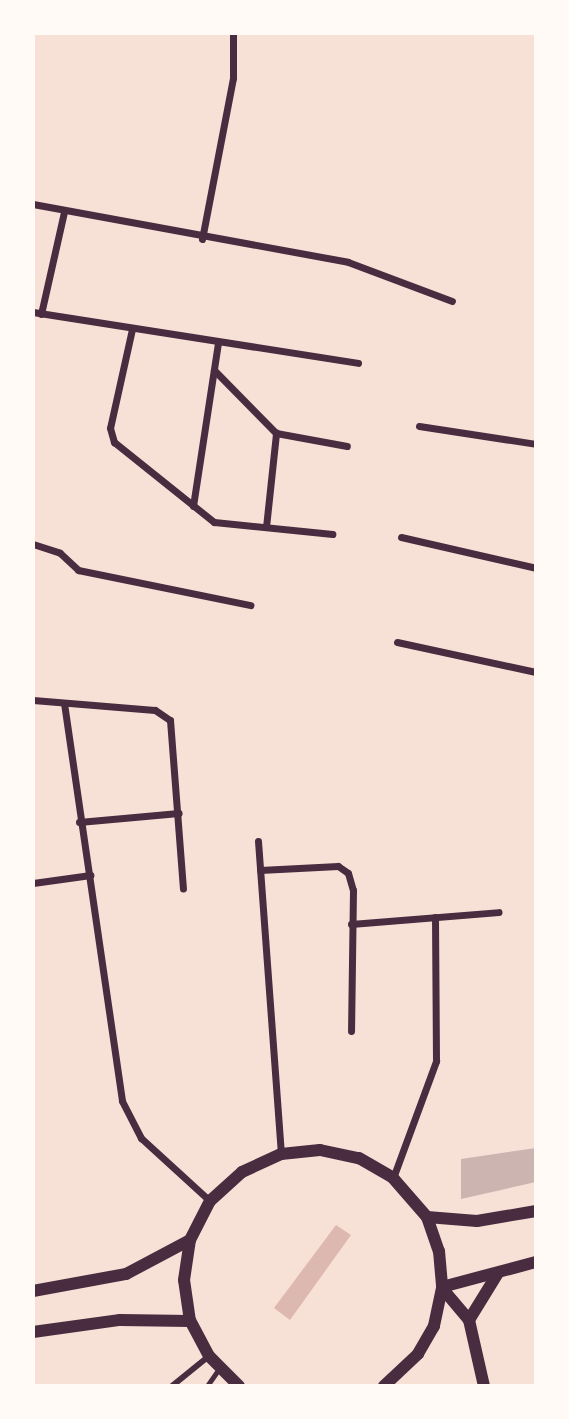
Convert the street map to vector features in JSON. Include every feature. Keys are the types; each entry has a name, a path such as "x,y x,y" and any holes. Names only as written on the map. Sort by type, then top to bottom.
{"street":[{"path":"202,239 233,78 233,33"},
{"path":"33,204 202,239 348,262 452,301"},
{"path":"64,212 37,313 358,363"},
{"path":"132,329 110,428 114,442 214,522 331,534"},
{"path":"193,506 218,342"},
{"path":"214,370 276,433 347,446"},
{"path":"419,426 536,444"},
{"path":"266,527 276,433"},
{"path":"401,537 536,568"},
{"path":"33,544 104,578 250,605"},
{"path":"397,642 536,672"},
{"path":"33,700 163,713 170,720 183,889"},
{"path":"64,702 79,822 90,875 127,1119 210,1201"},
{"path":"79,822 179,813"},
{"path":"258,841 281,1154"},
{"path":"260,870 338,866 354,890 351,924 351,1031"},
{"path":"33,883 90,875"},
{"path":"351,924 499,912"},
{"path":"393,1178 436,1062 435,917"},
{"path":"239,1386 208,1356 190,1321 184,1280 190,1240 210,1201 242,1172 281,1154 320,1150 359,1158 393,1178 426,1217 439,1251 442,1287 418,1354 384,1386"},
{"path":"426,1217 477,1221 536,1211"},
{"path":"33,1291 126,1274 190,1240"},
{"path":"442,1287 536,1262"},
{"path":"469,1320 481,1292 501,1270"},
{"path":"442,1287 469,1320 484,1386"},
{"path":"33,1332 120,1320 190,1321"},
{"path":"172,1386 208,1356"}],"lane":[{"path":"207,1386 219,1369"}],"shaded area":[{"path":"336,1225 351,1235 290,1320 274,1308"}],"building":[{"path":"536,1148 536,1182 461,1199 461,1159"}]}
